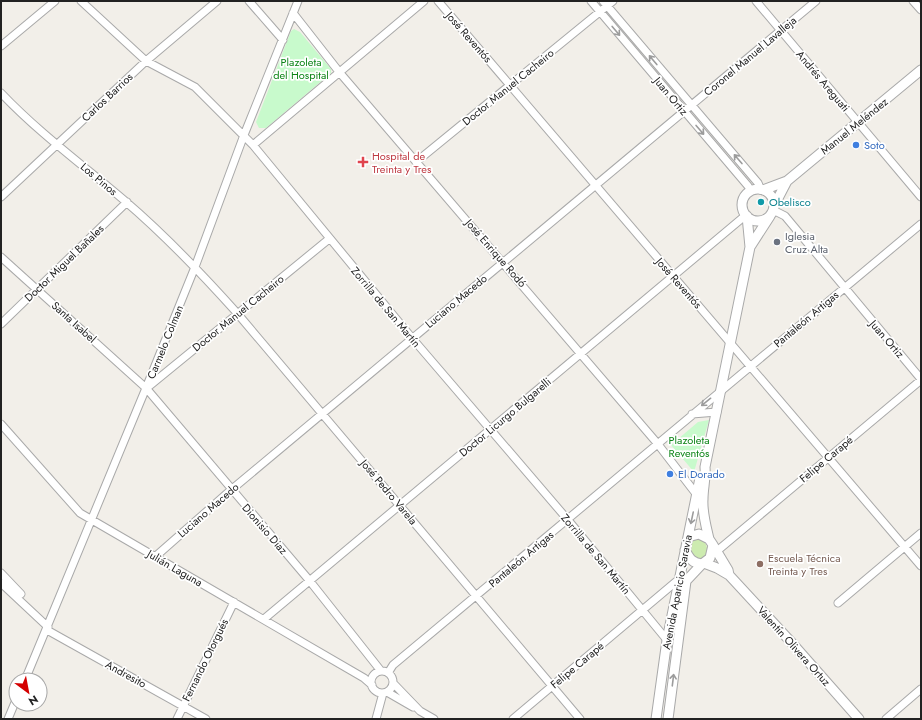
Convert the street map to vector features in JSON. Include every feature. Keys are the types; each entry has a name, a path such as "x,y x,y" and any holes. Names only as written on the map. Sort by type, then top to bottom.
{"street":[{"path":"1,46 55,1"},
{"name":"Zorrilla de San Martín","path":"82,1 146,61 195,87 253,145 329,239 568,520 643,609 667,640"},
{"name":"Carlos Barrios","path":"1,197 146,61 217,1"},
{"path":"249,1 283,40"},
{"name":"Carmelo Colman","path":"29,672 48,628 195,267 244,136 298,1"},
{"path":"253,145 424,1"},
{"name":"José Reventós","path":"438,1 921,566"},
{"name":"Juan Ortiz","path":"591,1 751,191"},
{"name":"Andrés Areguati","path":"756,1 921,197"},
{"name":"Coronel Manuel Lavalleja","path":"684,111 816,1"},
{"path":"913,1 921,10"},
{"name":"Doctor Manuel Cacheiro","path":"416,162 600,12 608,3"},
{"name":"Juan Ortiz","path":"608,3 758,183 762,190"},
{"name":"José Enrique Rodó","path":"293,13 340,73 657,443 697,494"},
{"name":"Manuel Meléndez","path":"762,190 787,181 921,70"},
{"name":"Los Pinos","path":"1,94 19,112 127,202 195,267"},
{"name":"Luciano Macedo","path":"156,556 231,490 684,111"},
{"name":"Manuel Meléndez","path":"772,211 787,181"},
{"path":"762,190 772,198 772,211 758,221 746,216 743,208 743,200 751,191 762,190"},
{"name":"Doctor Miguel Bañales","path":"1,324 127,202"},
{"name":"Juan Ortiz","path":"772,211 785,216 843,288 921,380"},
{"name":"Avenida Aparicio Saravia","path":"750,247 772,211"},
{"name":"Avenida Aparicio Saravia","path":"713,545 703,499 706,475 705,467 732,344 750,247 746,216"},
{"name":"Doctor Licurgo Bulgarelli","path":"264,619 580,353 746,216"},
{"name":"Pantaleón Artigas","path":"385,672 568,520 691,414 921,224"},
{"name":"Doctor Manuel Cacheiro","path":"146,388 329,239"},
{"name":"Santa Isabel","path":"1,257 146,388"},
{"name":"José Pedro Varela","path":"195,267 237,313 580,719"},
{"name":"Felipe Carapé","path":"713,545 729,542 731,538 921,380"},
{"name":"Dionisio Diaz","path":"146,388 385,672"},
{"path":"691,414 717,412"},
{"name":"Julián Laguna","path":"1,424 80,513 264,619 364,678 372,685"},
{"name":"Avenida Aparicio Saravia","path":"656,719 667,640 678,580 686,550 700,475 705,467"},
{"path":"838,603 921,533"},
{"path":"686,550 691,560 695,563 703,564 710,558 713,545 700,534 688,537"},
{"name":"Valentín Olivera Ortuz","path":"713,545 728,570 728,575"},
{"name":"Avenida Aparicio Saravia","path":"668,719 686,581 703,564"},
{"name":"Valentín Olivera Ortuz","path":"703,564 717,568 728,575 791,642 859,719"},
{"path":"1,573 21,594"},
{"name":"Felipe Carapé","path":"513,719 678,580"},
{"name":"Andresito","path":"1,583 48,628 206,719"},
{"name":"Fernando Otorgués","path":"177,719 234,602"},
{"path":"420,711 393,683 385,672 374,674 372,685 376,691 385,692 434,719"},
{"path":"376,719 385,692 393,683"},
{"path":"886,719 921,689"}],"green space":[{"name":"Plazoleta del Hospital","path":"294,29 300,32 331,69 331,73 266,128 259,128 256,122 291,31"},
{"name":"Plazoleta Reventós","path":"709,420 694,472 671,445 698,422"},
{"path":"694,538 702,538 706,544 707,552 702,560 693,558 692,543"}],"place":[{"name":"Soto","path":"856,145"},
{"name":"Hospital de Treinta y Tres","path":"363,162"},
{"name":"Obelisco","path":"761,202"},
{"name":"Iglesia Cruz Alta","path":"777,242"},
{"name":"El Dorado","path":"670,474"},
{"name":"Escuela Técnica Treinta y Tres","path":"760,564"}]}
